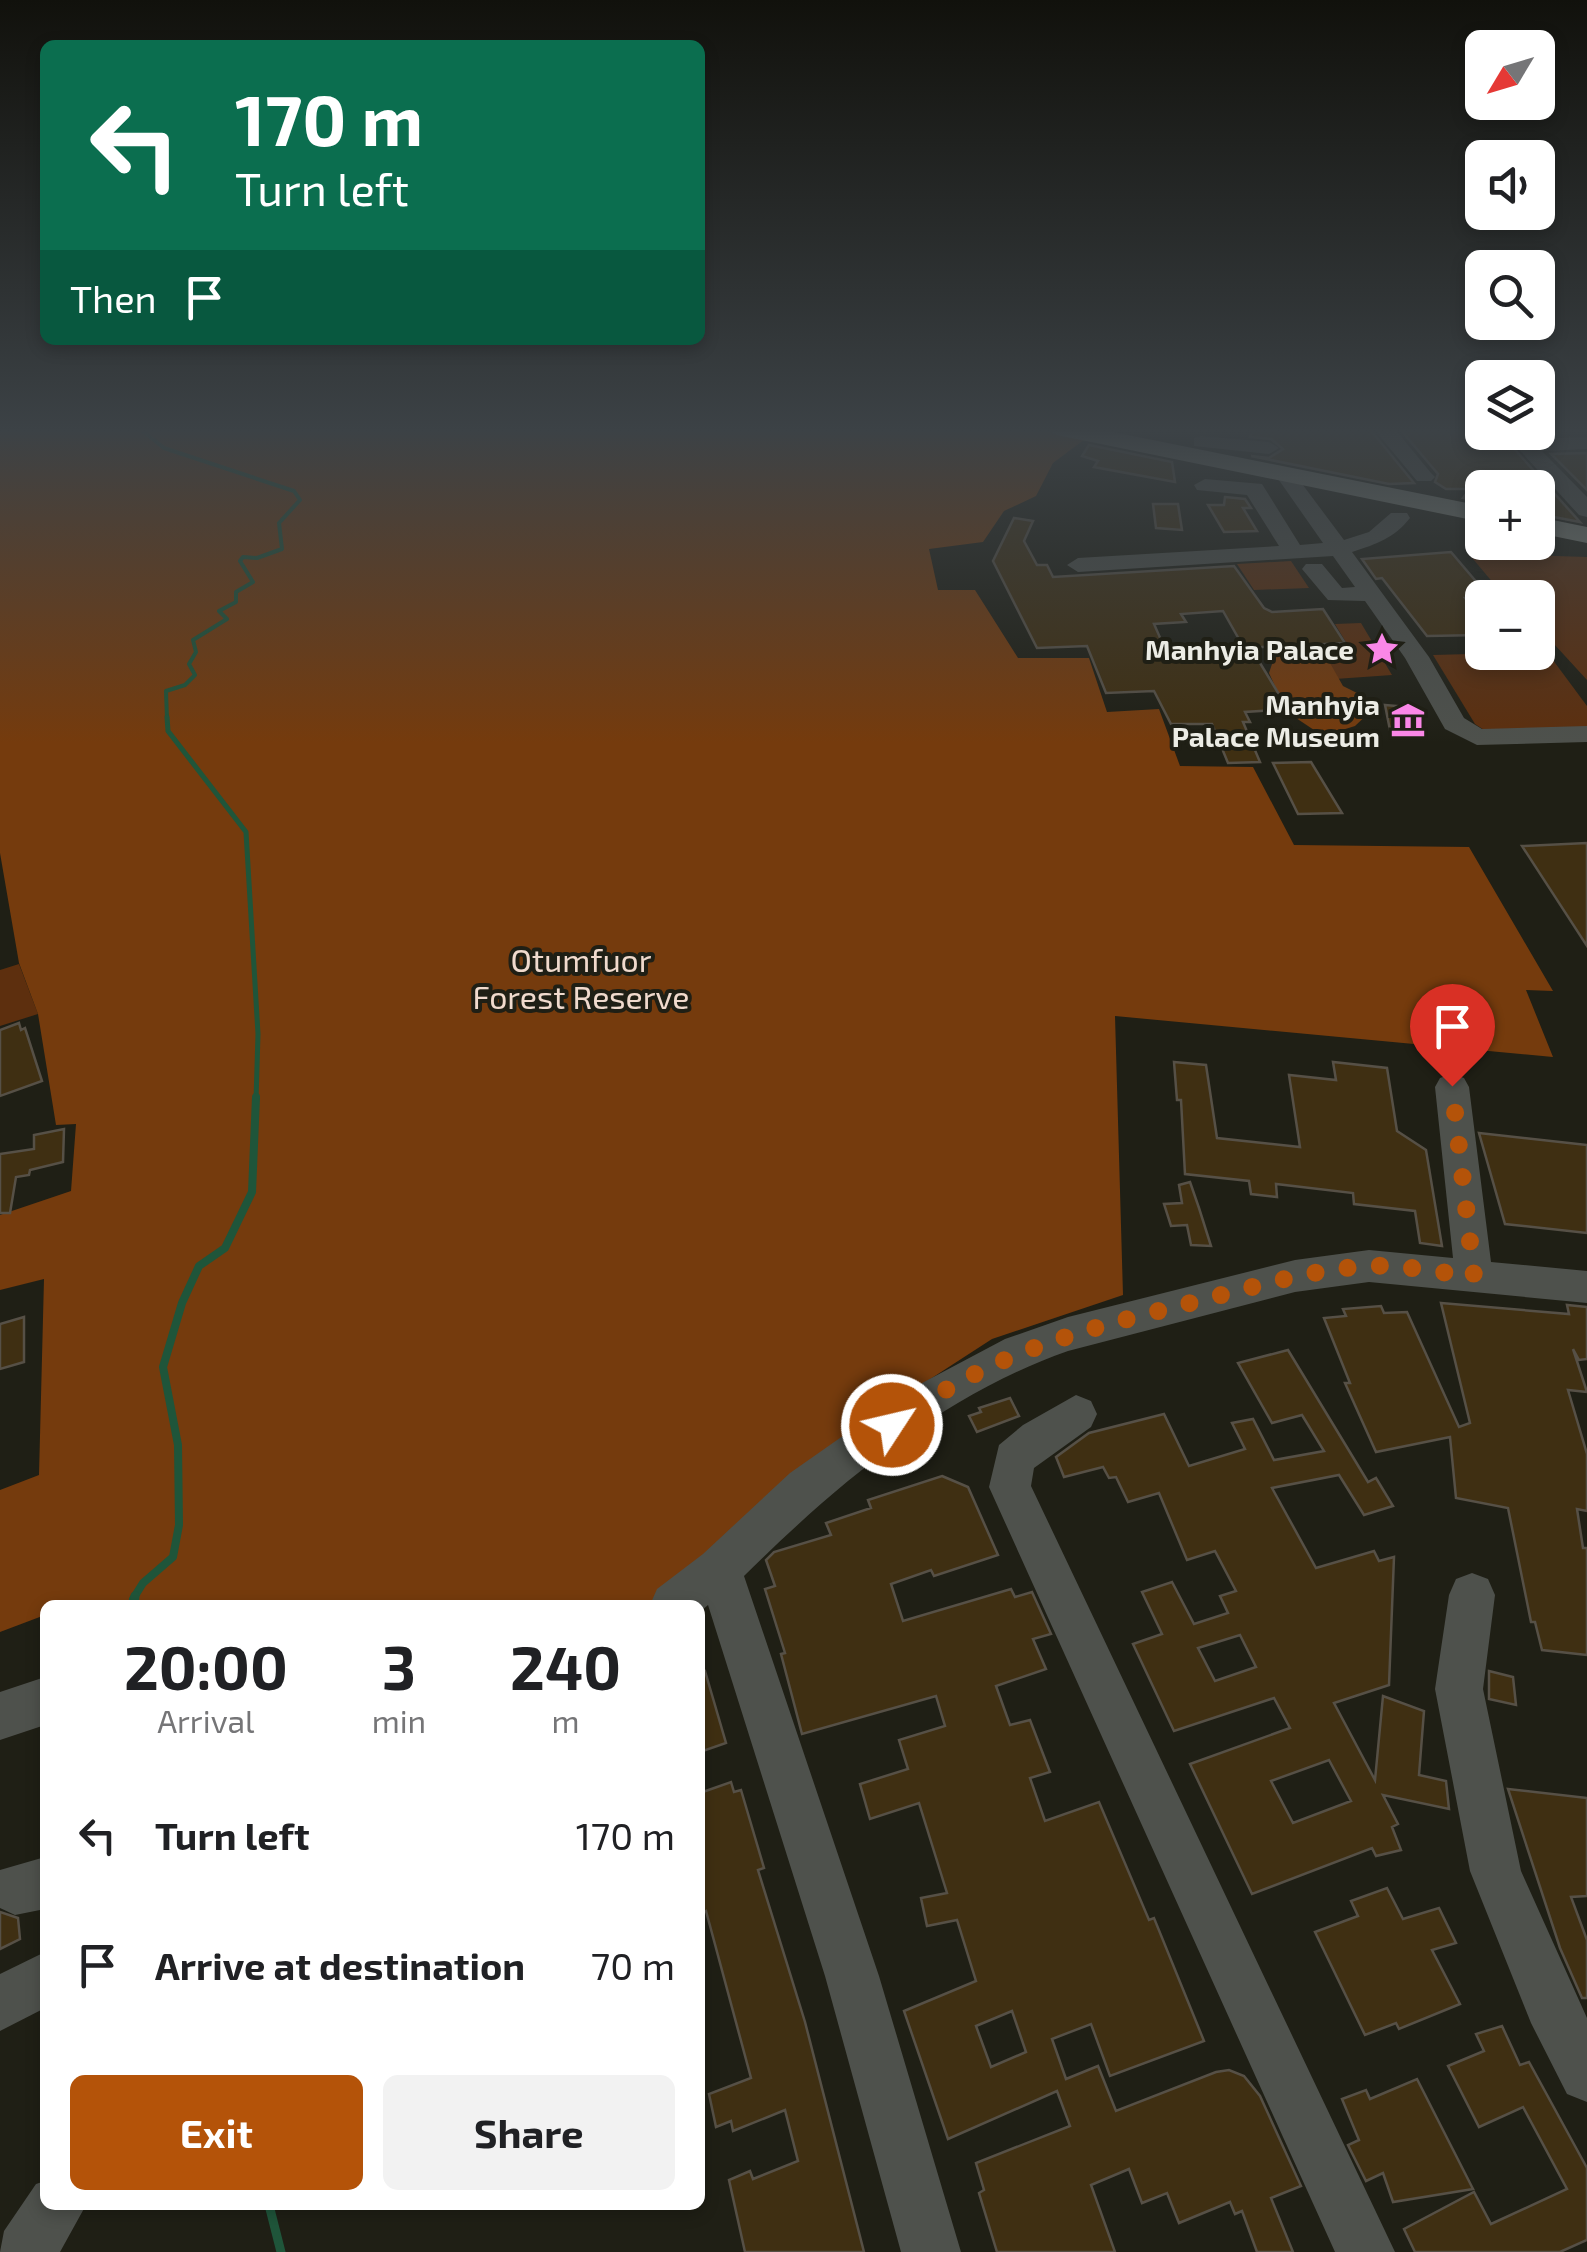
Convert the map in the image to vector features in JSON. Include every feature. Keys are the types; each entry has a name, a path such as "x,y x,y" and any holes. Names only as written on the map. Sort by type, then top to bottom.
{"street":[{"path":"1282,533 1294,552"},
{"path":"1327,533 1417,658 1454,723 1464,732 1477,736 1587,734"},
{"path":"1078,565 1338,549 1382,533"},
{"path":"1314,569 1336,595 1371,594"},
{"path":"1452,1086 1474,1276"},
{"path":"679,1600 719,1569 805,1487 945,1389 1019,1351 1068,1334 1295,1276 1369,1266 1587,1287"},
{"path":"1076,1414 1014,1459 1010,1487 1365,2252"},
{"path":"719,1569 852,1976 931,2252"},
{"path":"1472,1595 1459,1689 1496,1871 1550,2004 1587,2074"},
{"path":"0,1716 40,1703"},
{"path":"0,2004 40,1982"},
{"path":"24,2252 53,2210"}],"shaded area":[{"path":"1587,557 1587,680 1555,645 1555,580 1491,580 1474,560"},
{"path":"1291,561 1309,588 1254,590 1237,564"},
{"path":"1361,623 1392,675 1335,679 1315,646 1347,644 1335,624"},
{"path":"1465,654 1465,670 1555,670 1555,663 1587,706 1587,731 1484,730 1475,724 1433,655"},
{"path":"19,964 38,1014 0,1026 0,970"}],"green space":[{"name":"Otumfuor Forest Reserve","path":"0,533 989,533 983,542 929,549 938,590 975,590 1018,658 1089,658 1107,712 1159,709 1180,766 1253,767 1294,845 1469,847 1553,991 1526,990 1553,1057 1115,1016 1123,1295 992,1339 904,1396 664,1600 40,1600 40,1617 0,1632 0,1490 39,1475 44,1279 0,1290 0,1215 71,1191 76,1124 56,1125 38,1014 19,963 0,853"},
{"path":"1297,648 1330,663 1343,686 1371,700 1372,710 1355,726 1323,736 1287,712 1269,673 1272,664 1267,655 1268,649"}],"building":[{"path":"1007,533 1028,533 1024,541 1037,565 1047,565 1053,577 1234,566 1264,608 1272,612 1323,609 1345,643 1244,648 1223,611 1181,614 1186,622 1154,624 1169,658 1254,653 1280,696 1268,697 1276,710 1245,712 1250,722 1243,722 1260,762 1228,763 1212,724 1171,724 1154,691 1106,693 1087,646 1037,648 993,561"},
{"path":"1451,552 1475,580 1465,580 1465,635 1427,636 1382,578 1376,579 1362,559"},
{"path":"1385,705 1419,708 1424,733 1390,730"},
{"path":"1311,762 1342,813 1298,814 1273,763"},
{"path":"1587,843 1587,946 1522,846"},
{"path":"19,1023 21,1030 25,1028 42,1081 0,1096 0,1030"},
{"path":"1174,1062 1206,1065 1217,1138 1300,1147 1289,1075 1336,1080 1333,1062 1387,1068 1397,1131 1426,1150 1442,1246 1420,1243 1415,1211 1354,1204 1353,1193 1276,1184 1277,1197 1251,1194 1249,1181 1185,1174 1181,1100 1177,1100"},
{"path":"64,1129 63,1162 16,1177 10,1213 0,1213 0,1154 34,1149 34,1135"},
{"path":"1479,1133 1587,1145 1587,1233 1505,1224"},
{"path":"1190,1182 1211,1246 1191,1245 1187,1225 1171,1226 1164,1204 1182,1203 1179,1185"},
{"path":"1441,1303 1569,1314 1567,1305 1587,1307 1587,1359 1579,1360 1573,1349 1587,1392 1568,1390 1587,1454 1587,1511 1577,1509 1583,1548 1587,1548 1587,1655 1542,1650 1535,1622 1531,1622 1508,1508 1456,1498 1450,1437 1376,1452 1345,1383 1350,1383 1324,1318 1346,1316 1343,1309 1381,1306 1384,1313 1407,1312 1459,1427 1470,1423"},
{"path":"24,1317 24,1362 0,1369 0,1324"},
{"path":"1288,1350 1368,1482 1376,1478 1393,1506 1364,1515 1339,1475 1272,1488 1316,1568 1374,1551 1379,1561 1394,1557 1389,1685 1334,1703 1375,1780 1383,1696 1424,1711 1419,1775 1446,1781 1449,1809 1383,1795 1398,1824 1392,1827 1401,1850 1376,1856 1372,1848 1252,1894 1190,1764 1290,1728 1274,1698 1174,1731 1133,1644 1162,1634 1142,1592 1172,1582 1194,1624 1228,1613 1220,1596 1236,1591 1215,1551 1187,1560 1159,1493 1128,1502 1116,1477 1109,1478 1103,1467 1064,1477 1056,1457 1089,1433 1164,1414 1189,1466 1245,1449 1232,1423 1253,1419 1274,1460 1324,1451 1302,1415 1272,1423 1238,1363","holes":["1240,1635 1256,1667 1215,1681 1198,1648","1329,1760 1351,1801 1293,1823 1271,1781"]},
{"path":"1010,1398 1019,1416 977,1432 969,1416 981,1412 979,1408"},
{"path":"942,1476 968,1487 998,1555 934,1576 931,1570 891,1584 903,1621 1011,1589 1015,1597 1032,1592 1051,1634 1033,1639 1046,1669 996,1686 1010,1725 1030,1720 1050,1772 1030,1778 1045,1821 1099,1802 1149,1920 1154,1918 1204,2041 1110,2076 1091,2024 1052,2039 1066,2079 1098,2066 1116,2111 1216,2072 1229,2070 1244,2076 1260,2096 1301,2186 1271,2198 1293,2252 1257,2252 1242,2211 1235,2214 1230,2202 1179,2223 1167,2193 1142,2203 1129,2169 1091,2185 1115,2252 997,2252 979,2193 984,2190 976,2163 1070,2126 1057,2091 948,2139 904,2011 976,1981 957,1920 927,1926 921,1898 947,1893 919,1803 870,1819 860,1784 908,1769 899,1740 945,1726 936,1696 802,1734 781,1654 785,1653 765,1589 775,1586 766,1560 774,1552 831,1535 826,1523 871,1508 868,1500","holes":["1012,2011 1026,2052 991,2067 976,2026"]},
{"path":"705,1671 726,1743 705,1750"},
{"path":"1489,1671 1513,1677 1516,1705 1489,1699"},
{"path":"731,1782 734,1792 741,1790 764,1868 758,1870 805,2022 864,2252 745,2252 729,2180 750,2171 753,2179 798,2161 785,2110 733,2131 731,2121 716,2127 709,2094 751,2078 705,1912 705,1791"},
{"path":"1508,1789 1587,1798 1587,1896 1571,1897 1587,1940 1587,1998 1582,1998 1560,1948"},
{"path":"1387,1888 1403,1919 1439,1908 1456,1943 1432,1950 1460,2004 1399,2029 1396,2023 1365,2035 1315,1932 1358,1916 1351,1901"},
{"path":"0,1912 18,1918 20,1939 0,1949"},
{"path":"1502,2026 1520,2065 1529,2062 1587,2168 1587,2240 1560,2252 1415,2252 1404,2229 1474,2192 1491,2224 1567,2189 1523,2107 1479,2127 1448,2066 1484,2051 1476,2034"},
{"path":"1417,2079 1473,2189 1393,2202 1383,2173 1366,2181 1348,2145 1359,2140 1342,2099 1366,2090 1370,2099"}],"waterway":[{"path":"167,719 166,691 185,685 195,675 189,664 196,652 193,640 227,619 219,611 236,602 236,592 253,582 240,561 243,557 257,558 282,549 280,533"},
{"path":"167,717 168,731 246,832 258,1034 256,1100"},
{"path":"133,1599 143,1583 173,1557 179,1525 178,1445 163,1367 182,1303 199,1266 225,1248 252,1192 256,1097"},
{"path":"135,1596 135,1600"},
{"path":"270,2210 281,2252"}],"place":[{"name":"Manhyia Palace","path":"1382,649"},
{"name":"Manhyia Palace Museum","path":"1408,720"}],"route":[{"path":"892,1425 957,1381 1019,1351 1101,1325 1295,1276 1369,1266 1474,1276 1452,1086"}]}
